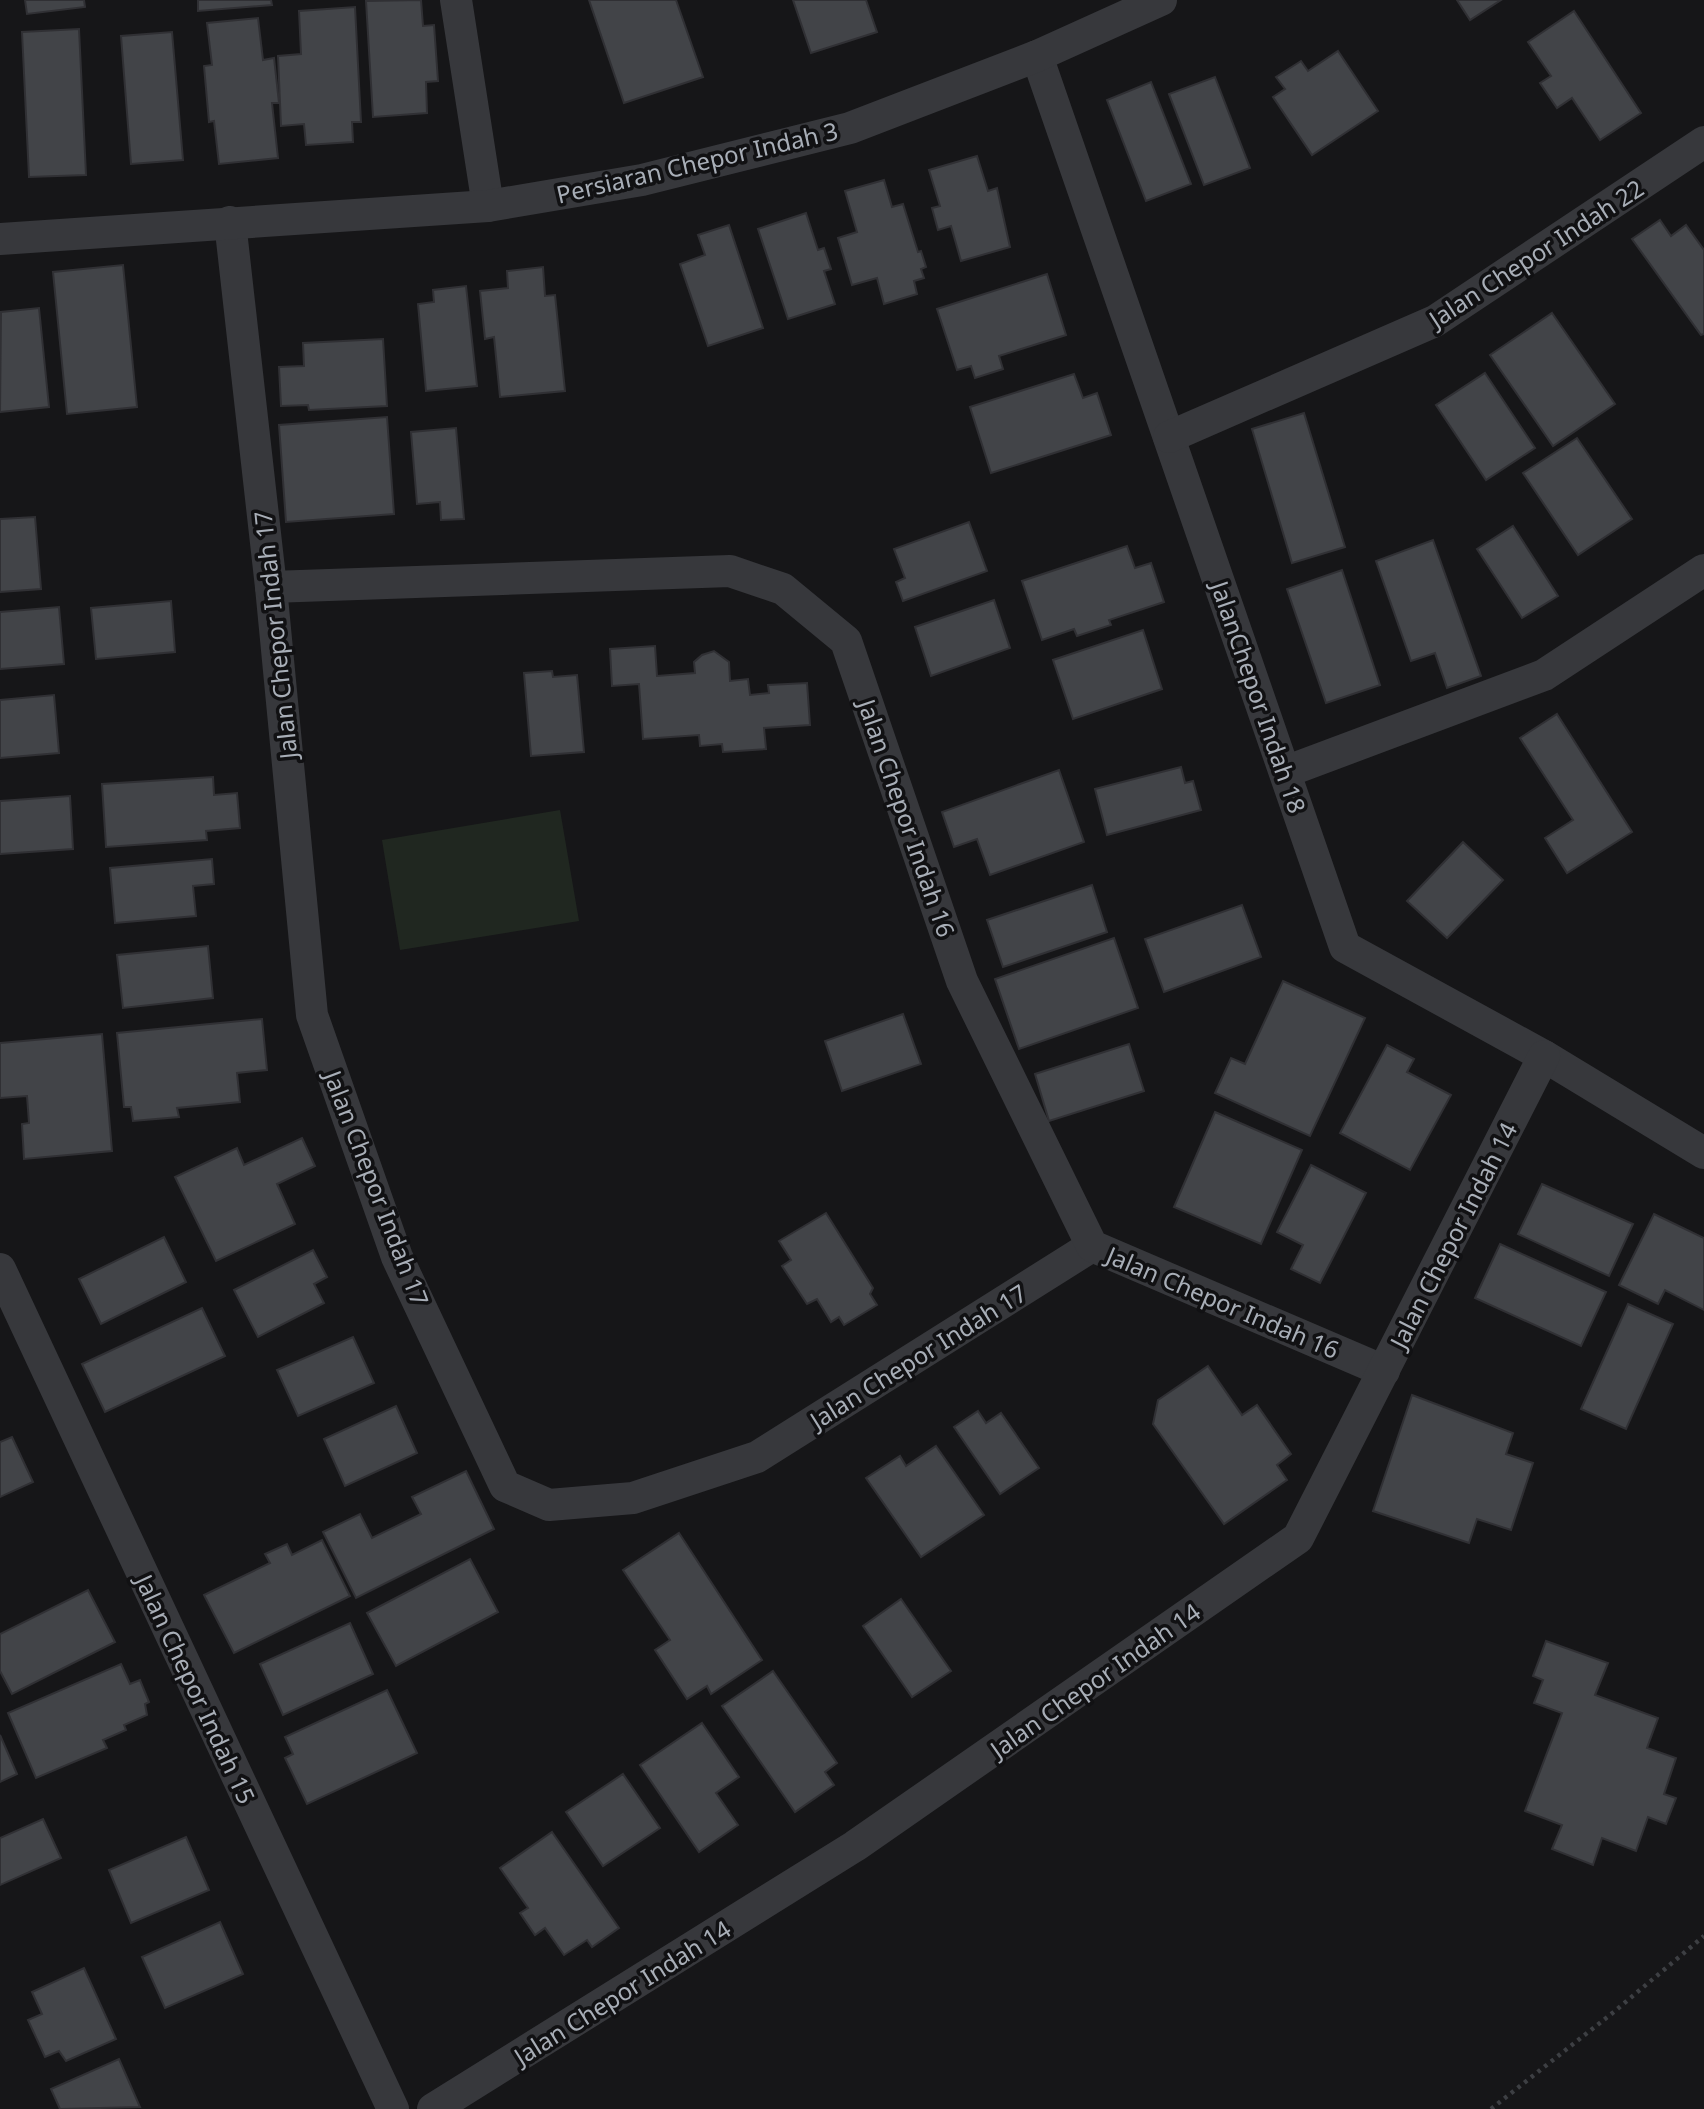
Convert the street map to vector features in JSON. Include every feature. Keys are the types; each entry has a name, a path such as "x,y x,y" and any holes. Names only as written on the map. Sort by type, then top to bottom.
{"street":[{"path":"456,0 488,206"},
{"name":"Persiaran Chepor Indah 3","path":"0,239 488,206 642,180 850,128 1037,56 1161,0"},
{"name":"JalanChepor Indah 18","path":"1037,56 1345,947 1544,1056 1704,1153"},
{"name":"Jalan Chepor Indah 22","path":"1169,437 1435,321 1704,142"},
{"name":"Jalan Chepor Indah 17","path":"230,222 271,587 312,1014 397,1257 505,1486 549,1505 634,1498 757,1457 1092,1246"},
{"path":"1285,772 1544,675 1704,570"},
{"name":"Jalan Chepor Indah 16","path":"271,587 730,571 783,589 846,641 962,981 1092,1246 1384,1371"},
{"name":"Jalan Chepor Indah 14","path":"433,2109 855,1846 1298,1538 1544,1056"},
{"name":"Jalan Chepor Indah 15","path":"0,1269 393,2109"}],"path":[{"path":"1491,2109 1615,2011 1704,1936"}],"shaded area":[{"path":"560,810 579,921 400,950 382,840"}],"building":[{"path":"25,0 84,0 85,7 27,14"},
{"path":"198,0 271,0 272,5 198,11"},
{"path":"421,0 423,26 434,25 438,81 426,82 427,113 373,117 366,1"},
{"path":"589,0 676,0 703,77 624,103"},
{"path":"793,0 866,0 877,32 811,53"},
{"path":"1457,0 1501,0 1470,20"},
{"path":"355,7 361,122 352,122 353,142 306,145 304,124 281,126 278,56 301,54 299,11"},
{"path":"1574,11 1641,113 1600,140 1572,98 1557,108 1540,83 1551,76 1528,42"},
{"path":"258,18 263,60 274,58 279,103 272,103 278,158 219,164 214,121 209,122 204,66 212,65 207,23"},
{"path":"79,29 86,175 29,177 22,32"},
{"path":"172,32 183,160 131,164 121,36"},
{"path":"1338,51 1378,111 1312,155 1273,97 1285,89 1276,77 1301,61 1308,71"},
{"path":"1215,77 1250,168 1204,185 1169,94"},
{"path":"1151,82 1191,184 1146,201 1107,100"},
{"path":"977,156 988,191 997,188 1010,247 961,261 951,226 938,230 932,208 940,206 929,170"},
{"path":"884,180 892,207 903,204 918,252 921,251 926,267 921,269 924,278 914,281 917,294 884,304 877,278 852,285 838,238 857,232 845,191"},
{"path":"806,213 818,250 824,248 831,269 824,271 835,304 788,319 758,229"},
{"path":"1660,220 1671,236 1686,225 1704,250 1704,334 1701,335 1632,239"},
{"path":"729,225 763,328 708,346 680,264 705,255 698,235"},
{"path":"123,265 137,407 67,414 53,272"},
{"path":"543,267 545,296 555,295 565,391 500,397 494,337 485,339 480,291 508,288 507,271"},
{"path":"1047,274 1066,335 999,356 1003,369 975,378 971,366 957,370 937,309"},
{"path":"466,286 477,386 426,391 418,304 434,302 433,290"},
{"path":"39,308 49,407 0,412 1,312"},
{"path":"1552,313 1615,404 1553,446 1490,355"},
{"path":"383,339 387,406 309,410 308,405 281,406 279,367 304,366 303,343"},
{"path":"1485,373 1535,448 1486,480 1436,405"},
{"path":"1074,374 1083,398 1097,393 1111,435 991,473 970,407"},
{"path":"1304,413 1345,547 1292,563 1252,429"},
{"path":"387,417 394,514 286,522 279,425"},
{"path":"456,428 464,519 441,520 440,502 417,504 411,432"},
{"path":"1577,438 1632,519 1578,555 1523,473"},
{"path":"35,517 41,589 0,592 0,519"},
{"path":"969,522 987,571 903,601 896,582 905,578 894,549"},
{"path":"1513,526 1558,596 1522,618 1477,549"},
{"path":"1433,540 1481,676 1447,688 1435,653 1411,661 1376,561"},
{"path":"1127,546 1135,568 1151,563 1164,602 1109,620 1111,625 1077,636 1074,629 1042,640 1022,581"},
{"path":"1342,570 1380,685 1326,703 1287,589"},
{"path":"994,600 1010,648 931,676 915,627"},
{"path":"171,601 175,652 96,659 91,608"},
{"path":"59,607 64,664 0,669 0,612"},
{"path":"1143,630 1162,689 1073,719 1053,660"},
{"path":"655,646 657,676 695,673 694,662 702,655 714,651 729,662 730,681 748,679 750,695 769,693 768,685 807,683 810,725 764,728 766,749 723,752 722,744 700,746 699,735 643,739 639,684 612,686 610,649"},
{"path":"552,671 553,677 577,675 584,752 531,756 524,673"},
{"path":"54,695 59,753 0,758 0,700"},
{"path":"1557,714 1632,832 1567,873 1545,838 1573,820 1520,738"},
{"path":"1181,767 1185,783 1193,781 1201,810 1107,835 1095,789"},
{"path":"1059,770 1084,842 990,875 977,839 954,847 942,812"},
{"path":"213,777 214,795 237,793 240,828 206,831 207,840 106,847 102,784"},
{"path":"70,796 73,849 0,854 0,801"},
{"path":"1463,842 1503,880 1447,938 1407,901"},
{"path":"212,859 214,884 193,886 196,916 115,923 110,868"},
{"path":"1092,885 1107,932 1003,967 987,920"},
{"path":"1242,905 1261,957 1164,992 1145,939"},
{"path":"1114,938 1138,1008 1019,1049 995,979"},
{"path":"208,946 213,998 123,1008 117,955"},
{"path":"1283,981 1365,1018 1310,1136 1215,1093 1231,1058 1245,1064"},
{"path":"903,1014 921,1064 842,1091 825,1041"},
{"path":"262,1019 267,1070 237,1073 240,1102 177,1108 179,1117 133,1121 131,1107 124,1107 117,1033"},
{"path":"102,1034 112,1151 24,1159 22,1124 29,1123 27,1096 0,1098 0,1043"},
{"path":"1129,1044 1144,1091 1049,1121 1035,1074"},
{"path":"1387,1045 1414,1059 1407,1072 1451,1095 1410,1170 1340,1133"},
{"path":"1215,1112 1302,1150 1261,1244 1174,1207"},
{"path":"302,1138 315,1166 277,1184 295,1224 216,1261 175,1177 237,1148 244,1165"},
{"path":"1311,1165 1366,1193 1320,1283 1291,1269 1303,1245 1277,1232"},
{"path":"1542,1184 1633,1224 1609,1276 1518,1234"},
{"path":"826,1213 873,1288 870,1294 877,1305 844,1325 839,1317 831,1322 817,1299 807,1304 782,1266 791,1260 779,1241"},
{"path":"1654,1214 1704,1238 1704,1310 1665,1290 1658,1304 1619,1285"},
{"path":"164,1237 186,1282 101,1324 79,1279"},
{"path":"1500,1244 1606,1292 1581,1346 1475,1298"},
{"path":"313,1250 327,1277 314,1284 324,1303 258,1337 234,1290"},
{"path":"1628,1304 1673,1324 1626,1429 1581,1409"},
{"path":"202,1308 225,1356 105,1412 82,1364"},
{"path":"353,1337 374,1383 298,1416 277,1370"},
{"path":"1208,1366 1242,1415 1257,1405 1291,1454 1277,1465 1287,1480 1224,1524 1153,1424 1158,1400"},
{"path":"1412,1395 1513,1433 1506,1454 1533,1463 1511,1530 1477,1519 1469,1543 1373,1511"},
{"path":"396,1406 417,1453 345,1486 324,1439"},
{"path":"978,1411 986,1423 1001,1413 1039,1468 1000,1494 954,1427"},
{"path":"12,1437 33,1482 0,1497 0,1442"},
{"path":"936,1446 984,1515 921,1557 866,1478 900,1456 906,1466"},
{"path":"466,1471 494,1529 356,1598 323,1532 360,1514 372,1538 421,1514 412,1497"},
{"path":"679,1533 762,1660 711,1694 707,1686 687,1699 655,1650 670,1640 623,1570"},
{"path":"322,1540 350,1596 234,1653 204,1595 270,1563 265,1554 287,1544 292,1555"},
{"path":"470,1559 498,1612 396,1666 367,1613"},
{"path":"88,1590 115,1642 12,1694 0,1671 0,1634"},
{"path":"901,1599 951,1671 912,1697 863,1626"},
{"path":"350,1623 373,1674 283,1715 260,1664"},
{"path":"1546,1641 1608,1663 1595,1695 1658,1718 1647,1748 1676,1758 1664,1794 1676,1798 1666,1824 1648,1817 1636,1851 1602,1838 1593,1865 1552,1849 1562,1825 1525,1811 1562,1713 1534,1703 1543,1680 1533,1676"},
{"path":"121,1664 130,1684 140,1680 149,1702 145,1704 147,1715 124,1725 126,1730 103,1740 107,1748 36,1778 8,1713"},
{"path":"773,1671 837,1763 825,1772 834,1785 795,1812 722,1706"},
{"path":"387,1690 417,1753 307,1804 285,1758 293,1754 285,1737"},
{"path":"702,1723 739,1777 716,1793 738,1825 699,1852 640,1765"},
{"path":"0,1735 17,1774 0,1782"},
{"path":"623,1774 660,1828 603,1866 566,1812"},
{"path":"43,1819 61,1858 0,1885 0,1838"},
{"path":"552,1832 619,1928 592,1947 587,1940 564,1955 545,1928 535,1935 520,1913 528,1908 500,1868"},
{"path":"186,1837 209,1890 131,1923 109,1870"},
{"path":"220,1922 243,1974 165,2008 142,1957"},
{"path":"84,1968 116,2039 66,2061 59,2051 45,2057 28,2020 42,2014 32,1992"},
{"path":"119,2059 140,2107 60,2109 51,2089"}]}
